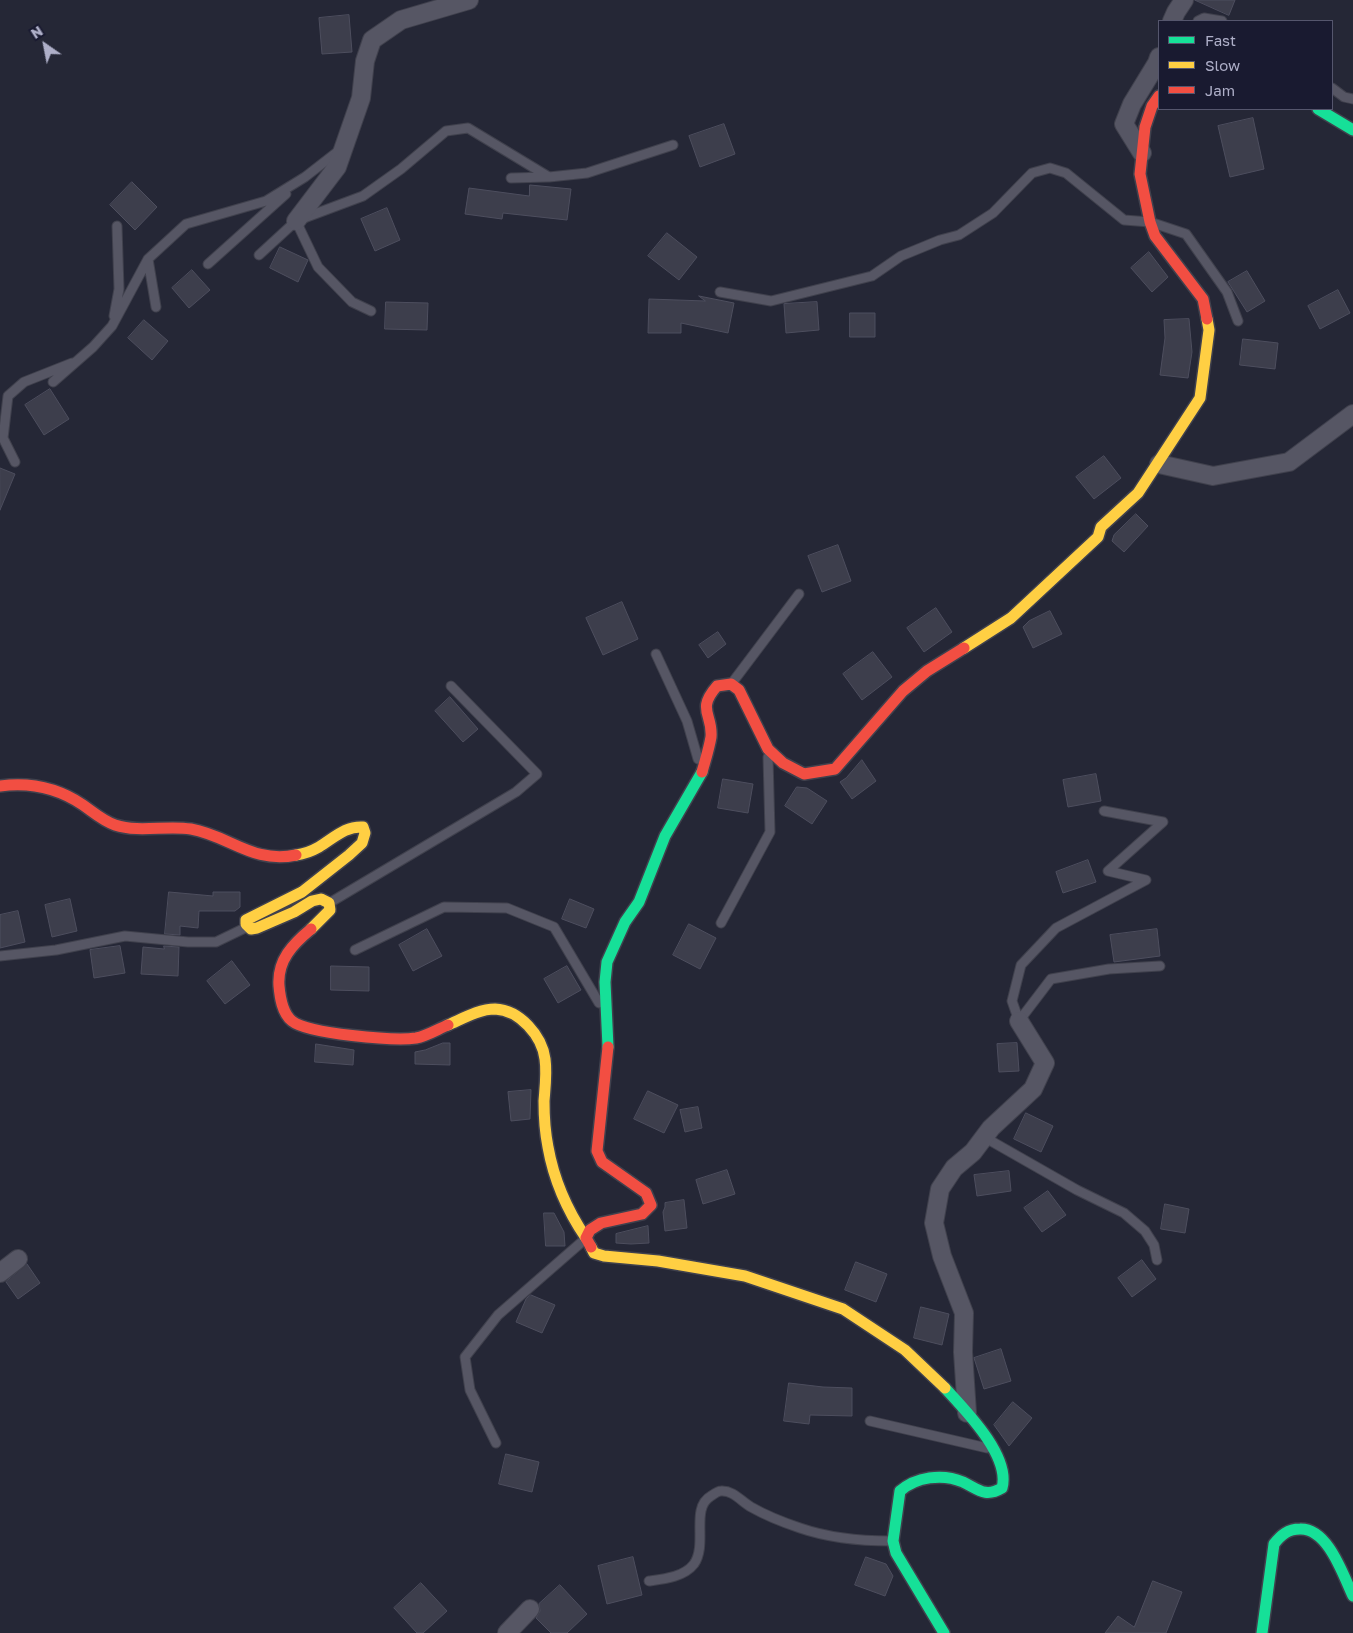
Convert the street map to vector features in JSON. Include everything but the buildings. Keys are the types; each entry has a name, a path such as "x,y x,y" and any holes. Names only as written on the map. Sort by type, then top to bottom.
{"street":[{"path":"296,221 338,168 360,98 365,61 372,40 402,20 469,0"},
{"path":"1172,20 1184,0"},
{"path":"1142,153 1124,124 1132,104 1158,59"},
{"path":"586,1238 590,1230 601,1223 642,1214 651,1205 646,1193 602,1162 597,1151 608,1049 605,982 607,962 625,922 640,902 665,836 702,771 711,736 706,705 709,695 717,686 731,684 739,690 768,749 783,763 804,774 835,769 903,691 927,671 1011,618 1098,537 1101,527 1138,493 1159,464 1200,398 1209,330 1203,299 1155,236 1150,222 1140,174 1145,127 1152,106 1158,97"},
{"path":"1320,110 1353,130"},
{"path":"1159,464 1213,476 1289,462 1353,414"},
{"path":"0,786 13,784 45,786 73,799 103,820 115,825 131,829 158,827 189,828 213,834 255,854 271,858 304,854 318,848 347,828 354,826 363,827 365,833 362,843 349,855 302,892 246,920 247,927 251,929 257,928 294,912 312,901 321,899 328,903 330,910 323,920 298,939 286,952 281,963 278,977 279,987 283,1006 291,1021 303,1027 364,1036 416,1038 472,1014 494,1009 513,1014 530,1026 541,1042 546,1054 547,1071 544,1113 550,1161 562,1198 574,1223 586,1238 594,1253 604,1256 658,1261 745,1276 843,1309 905,1350 937,1379 995,1450 1002,1467 1004,1480 1002,1488 994,1493 981,1492 961,1481 944,1477 925,1478 908,1484 900,1491 893,1541 896,1553 944,1633"},
{"path":"967,1414 963,1352 964,1313 942,1256 934,1223 940,1189 954,1168 974,1152 991,1128 1033,1089 1045,1063 1019,1021"},
{"path":"0,1273 18,1259"},
{"path":"1262,1633 1274,1544 1284,1533 1296,1528 1309,1529 1320,1535 1338,1564 1353,1596"},
{"path":"507,1633 530,1609"}],"lane":[{"path":"1200,20 1204,18 1216,20"},
{"path":"1333,89 1344,97 1353,98"},
{"path":"259,254 296,221 363,196 401,170 446,130 468,128 549,177"},
{"path":"511,178 587,173 673,145"},
{"path":"208,264 305,177 345,146"},
{"path":"720,292 771,301 872,276 901,256 940,240 959,235 992,213 1032,173 1050,168 1066,173 1124,220 1150,222 1186,234 1227,292 1238,321"},
{"path":"54,382 112,326 148,259 186,224 266,201 305,177"},
{"path":"296,221 318,267 352,302 372,311"},
{"path":"112,326 119,289 117,226"},
{"path":"148,259 156,307"},
{"path":"15,462 2,438 8,396 24,382 77,361"},
{"path":"731,684 799,594"},
{"path":"656,654 688,721 702,771"},
{"path":"328,903 516,792 537,774 451,686"},
{"path":"721,923 770,832 768,749"},
{"path":"1019,1021 1012,1002 1021,964 1056,928 1146,880 1108,871 1163,822 1104,811"},
{"path":"355,950 444,907 508,908 554,926 607,1016"},
{"path":"0,956 56,950 125,936 188,942 216,942 247,927"},
{"path":"1019,1021 1051,979 1109,969 1160,966"},
{"path":"984,1136 1077,1190 1124,1213 1145,1231 1154,1245 1157,1260"},
{"path":"496,1443 470,1390 465,1357 498,1315 586,1238"},
{"path":"870,1421 995,1450"},
{"path":"649,1581 667,1579 684,1572 694,1563 701,1546 700,1518 702,1505 708,1498 720,1491 729,1492 752,1507 800,1528 832,1536 873,1541 893,1541"}],"traffic: fast":[{"path":"1320,110 1353,130"},
{"path":"608,1047 605,982 607,962 625,922 639,902 665,836 702,772"},
{"path":"944,1633 896,1553 893,1541 900,1491 914,1482 938,1477 955,1479 982,1491 991,1492 1002,1488 1003,1475 1000,1462 984,1434 964,1408 945,1388"},
{"path":"1262,1633 1274,1544 1288,1531 1300,1529 1310,1531 1319,1536 1333,1554 1353,1596"}],"traffic: slow":[{"path":"964,648 1011,618 1098,537 1101,527 1138,493 1200,398 1209,330 1207,319"},
{"path":"296,855 316,848 351,828 363,827 365,833 362,843 349,855 302,892 246,920 246,924 251,929 257,928 294,912 312,901 321,899 329,903 330,910 311,929"},
{"path":"448,1025 477,1012 495,1009 513,1014 521,1019 534,1033 543,1050 545,1059 544,1119 554,1172 562,1195 586,1238"},
{"path":"591,1247 594,1253 604,1256 658,1261 745,1276 843,1309 905,1350 945,1388"}],"traffic: jam":[{"path":"1158,97 1152,106 1145,127 1140,174 1150,222 1155,236 1203,299 1207,319"},
{"path":"702,772 711,737 706,707 707,701 717,686 731,684 739,690 768,749 783,763 804,774 835,769 903,691 927,671 964,648"},
{"path":"0,786 22,785 54,790 73,799 115,825 143,829 191,829 205,832 254,853 281,857 296,855"},
{"path":"311,929 292,947 284,960 279,977 281,1000 286,1014 292,1021 301,1026 333,1033 405,1039 416,1038 448,1025"},
{"path":"591,1247 586,1238 590,1230 601,1223 642,1214 651,1205 646,1193 602,1162 597,1151 608,1047"}]}
